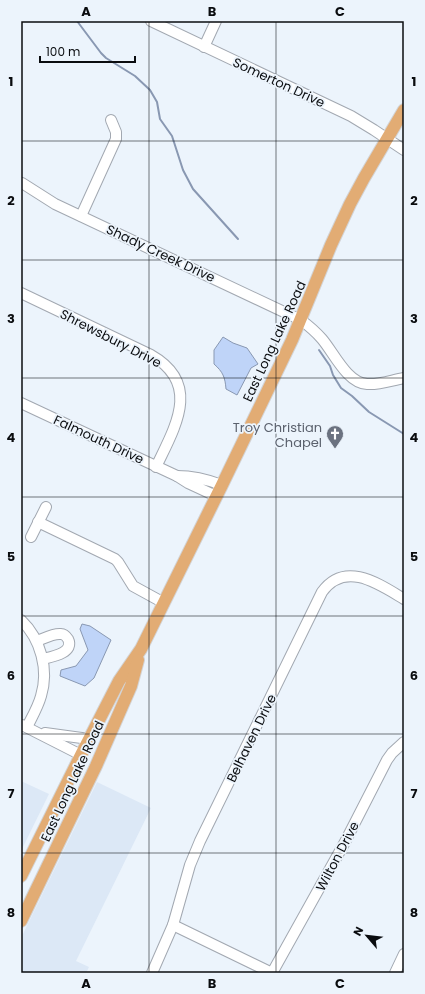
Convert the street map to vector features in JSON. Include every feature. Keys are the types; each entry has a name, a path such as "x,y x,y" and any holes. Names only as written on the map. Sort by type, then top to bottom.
{"main road":[{"name":"East Long Lake Road","path":"21,876 89,739 120,681 141,650 222,485 301,320 331,245 350,204 404,110"},
{"name":"East Long Lake Road","path":"22,920 94,771 130,686 141,650"},
{"path":"94,771 92,768 92,762 111,720 107,715 102,715"},
{"path":"22,920 24,903 74,798 74,794 65,789"}],"street":[{"name":"Somerton Drive","path":"151,21 351,116 404,150"},
{"path":"204,46 216,21"},
{"path":"81,216 116,139 116,132 111,120"},
{"name":"Shady Creek Drive","path":"22,183 47,200 301,320 320,336 345,370 355,380 363,384 372,384 404,378"},
{"name":"Shrewsbury Drive","path":"21,293 151,355 170,370 179,389 181,407 176,425 156,467"},
{"name":"Falmouth Drive","path":"21,403 177,476 188,483 216,496"},
{"name":"Falmouth Drive","path":"177,476 193,476 222,485"},
{"path":"31,537 46,507"},
{"path":"38,522 115,559 133,586 164,603"},
{"name":"Belhaven Drive","path":"152,973 173,925 190,865 200,841 318,599 327,585 338,578 355,576 374,583 404,600"},
{"path":"21,620 37,641 43,659 44,672 43,689 38,705 27,727"},
{"path":"37,641 58,634 64,635 68,640 69,646 65,652 43,659"},
{"path":"27,727 52,734 89,739"},
{"path":"27,727 81,755"},
{"name":"Wilton Drive","path":"272,973 345,842 387,760 404,742"},
{"path":"173,925 272,973"},
{"path":"395,973 404,954"}],"shaded area":[{"path":"21,781 49,794 21,851"},
{"path":"97,782 151,808 76,961 89,967 86,973 21,973 21,942 23,934"}],"water":[{"path":"223,337 233,343 247,348 258,364 251,368 237,395 226,389 223,375 214,364 214,350"},
{"path":"82,624 90,626 111,640 94,678 85,686 60,676 61,670 76,666 88,650 80,629"}],"waterway":[{"path":"77,21 106,58 135,76 150,90 157,102 160,119 172,136 183,170 193,189 238,239"},
{"path":"319,350 330,366 333,375 341,388 369,412 404,434"}],"place":[{"name":"Troy Christian Chapel","path":"335,449"}]}
